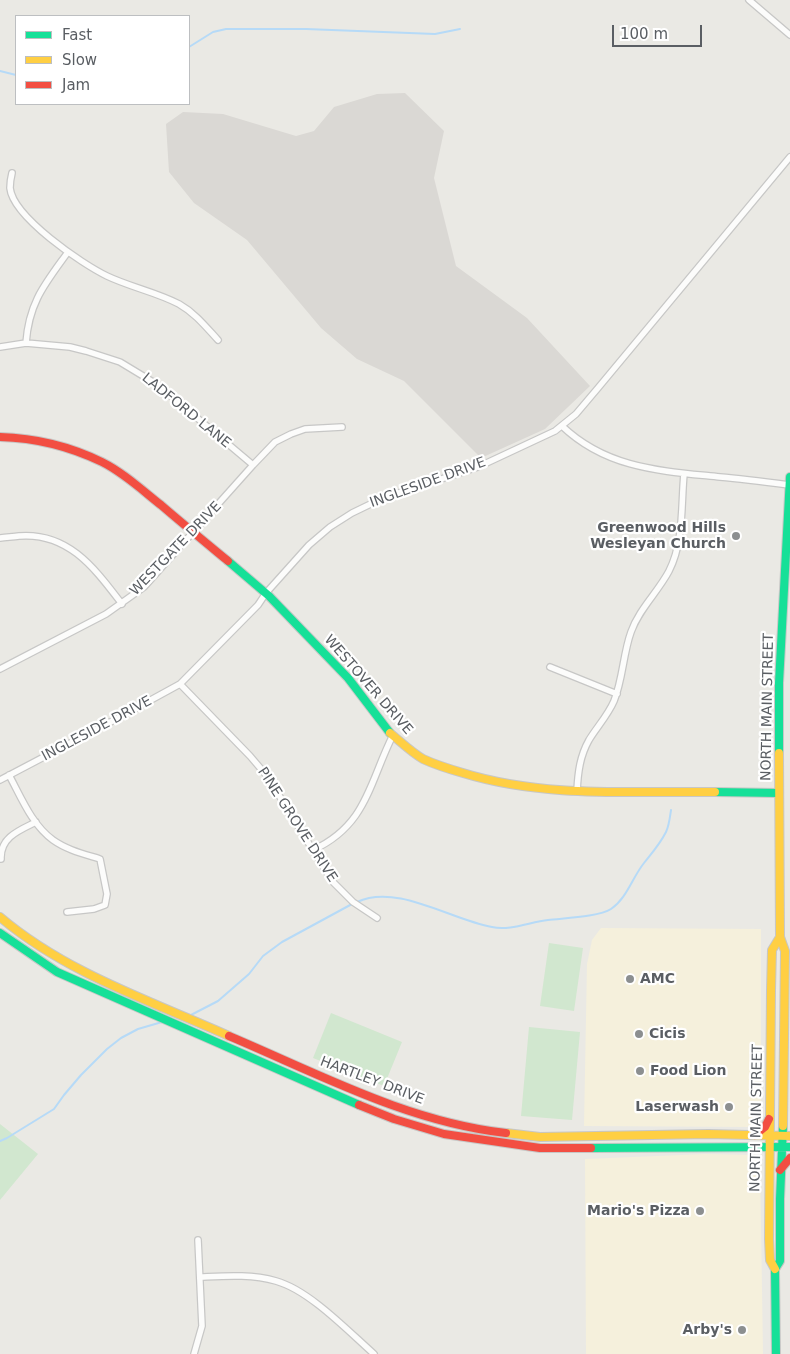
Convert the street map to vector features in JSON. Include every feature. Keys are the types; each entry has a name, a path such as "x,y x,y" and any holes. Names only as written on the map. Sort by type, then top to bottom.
{"street":[{"path":"749,0 790,35"},
{"name":"INGLESIDE DRIVE","path":"0,780 180,684 258,605 266,593 309,545 330,527 352,513 383,498 478,467 562,426 576,414 790,157"},
{"path":"12,173 10,188 14,199 26,217 68,252 106,275 178,304 199,318 218,340"},
{"path":"26,343 30,315 36,301 68,252"},
{"name":"LADFORD LANE","path":"0,347 26,343 86,351 120,362 158,385 252,465"},
{"path":"562,426 586,445 623,462 684,474 790,482"},
{"name":"WESTGATE DRIVE","path":"0,669 106,614 144,587 194,533 252,465 276,442 305,429 342,427"},
{"name":"WESTOVER DRIVE","path":"0,437 26,438 72,449 104,463 131,480 266,593 348,678 393,735 422,758 459,773 521,787 577,791 779,793"},
{"path":"577,791 578,770 583,752 613,704 617,694 623,674 626,648 633,626 664,580 673,560 680,530 684,474"},
{"name":"NORTH MAIN STREET","path":"775,1269 780,1261 780,1170 786,1147 783,1101 785,951 780,937 779,683 790,482"},
{"path":"0,538 40,536 63,544 87,561 122,604"},
{"path":"550,667 617,694"},
{"name":"PINE GROVE DRIVE","path":"180,684 267,776 338,888 353,902 377,918"},
{"path":"313,850 336,837 354,818 370,789 393,735"},
{"path":"9,776 36,822 53,840 71,850 100,859 107,894 105,905 94,909 67,912"},
{"path":"1,859 1,848 7,838 36,822"},
{"name":"HARTLEY DRIVE","path":"0,917 19,932 83,972 389,1104 447,1122 540,1137 786,1135"},
{"name":"HARTLEY DRIVE","path":"0,933 57,972 386,1116 444,1134 540,1148 786,1147"},
{"name":"NORTH MAIN STREET","path":"776,1354 775,1269 770,1260 769,1239 770,1116 772,950 780,937"},
{"path":"783,1101 790,1121"},
{"path":"755,1135 764,1127 770,1116"},
{"path":"780,1170 790,1158"},
{"path":"769,1239 776,1241 780,1246"},
{"path":"194,1354 202,1326 198,1240"},
{"path":"200,1278 243,1276 283,1283 302,1293 374,1354"}],"shaded area":[{"path":"405,93 444,131 434,178 456,266 527,318 590,386 545,429 481,458 404,381 357,359 321,328 247,240 194,203 169,172 166,124 183,112 223,114 296,136 314,131 334,107 377,94"},
{"path":"601,928 761,929 761,1118 752,1127 584,1126 587,964 592,940"},
{"path":"705,1154 754,1155 760,1160 763,1354 586,1354 585,1159"}],"green space":[{"path":"549,943 583,948 574,1011 540,1006"},
{"path":"331,1013 402,1042 384,1086 313,1058"},
{"path":"529,1027 580,1032 572,1120 521,1116"},
{"path":"0,1124 38,1154 0,1200"}],"waterway":[{"path":"190,46 213,32 226,29 306,29 435,34 460,29"},
{"path":"0,71 15,75"},
{"path":"357,902 373,897 406,900 476,923 499,928 605,912 617,904 625,894 640,869 661,841 668,827 671,810"},
{"path":"189,1016 218,1001 249,974 263,956 282,942 352,904"},
{"path":"0,1141 54,1109 81,1075 121,1038 138,1029 162,1022"}],"traffic: fast":[{"path":"779,753 779,683 790,477"},
{"path":"228,561 269,596 348,678 390,733"},
{"path":"715,792 779,793"},
{"path":"0,933 57,972 359,1105"},
{"path":"776,1354 775,1269 780,1261 783,1126"},
{"path":"591,1148 790,1147"}],"traffic: slow":[{"path":"390,733 423,759 453,770 494,781 556,790 588,792 715,792"},
{"path":"779,753 780,937 785,951 783,1126"},
{"path":"0,917 26,937 81,970 140,998 229,1036"},
{"path":"775,1269 770,1260 769,1239 771,990 772,950 780,937"},
{"path":"506,1133 540,1137 708,1134 790,1136"}],"traffic: jam":[{"path":"0,437 27,439 52,444 77,451 102,462 133,482 228,561"},
{"path":"229,1036 364,1095 434,1119 506,1133"},
{"path":"359,1105 394,1119 444,1134 540,1148 591,1148"},
{"path":"755,1135 765,1127 769,1119"},
{"path":"780,1170 790,1158"}],"place":[{"name":"Greenwood Hills Wesleyan Church","path":"736,536"},
{"name":"AMC","path":"630,979"},
{"name":"Cicis","path":"639,1034"},
{"name":"Food Lion","path":"640,1071"},
{"name":"Laserwash","path":"729,1107"},
{"name":"Mario's Pizza","path":"700,1211"},
{"name":"Arby's","path":"742,1330"}]}
